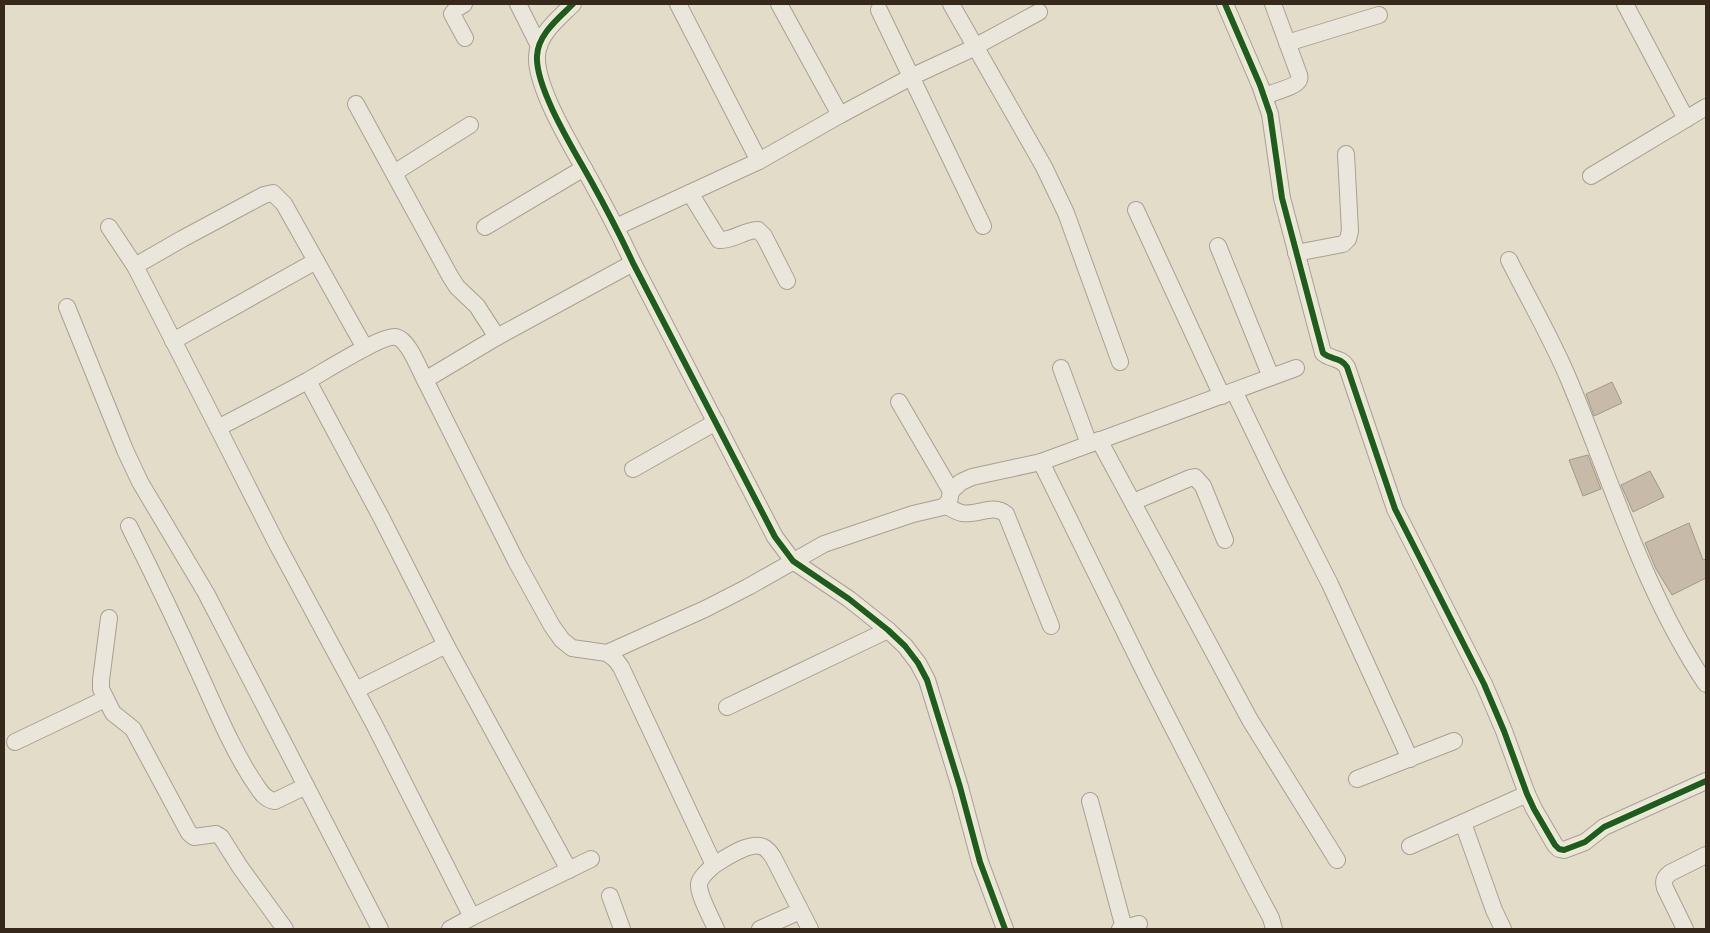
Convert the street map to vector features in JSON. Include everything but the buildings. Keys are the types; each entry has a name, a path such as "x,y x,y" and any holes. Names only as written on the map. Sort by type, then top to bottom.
{"street":[{"path":"464,4 453,11 452,14 465,38"},
{"path":"518,4 539,46"},
{"path":"573,4 544,34 537,57 542,84 558,120 616,227 775,537 793,561 849,599 888,630 905,646 918,663 927,680 960,787 980,862 1006,929"},
{"path":"678,4 759,161"},
{"path":"780,4 840,115"},
{"path":"951,4 1044,167 1066,213 1120,362"},
{"path":"1225,4 1270,114 1282,198 1323,353 1327,357 1339,359 1347,367 1395,509 1484,684 1504,730 1527,794 1555,845 1559,849 1564,850 1590,839 1604,827 1706,781"},
{"path":"1264,96 1297,84 1299,80 1298,72 1272,4"},
{"path":"1625,4 1686,119"},
{"path":"879,10 983,226"},
{"path":"616,227 759,161 840,115 1039,12"},
{"path":"1287,43 1379,15"},
{"path":"356,104 453,281 477,306 497,337"},
{"path":"1591,176 1706,107"},
{"path":"394,172 470,124"},
{"path":"1296,253 1343,244 1348,239 1350,231 1346,154"},
{"path":"485,227 584,168"},
{"path":"134,266 264,195 273,193 284,204 365,348"},
{"path":"690,193 720,240 726,240 751,230 758,230 764,236 787,281"},
{"path":"1136,210 1228,393 1278,482 1330,584 1410,759"},
{"path":"109,227 134,266 278,546 356,690 472,917"},
{"path":"1218,246 1271,377"},
{"path":"1509,260 1568,378 1633,542 1658,598 1676,634 1706,684"},
{"path":"173,341 316,261"},
{"path":"425,380 497,337 633,263"},
{"path":"67,307 125,450 140,482 206,593 380,929"},
{"path":"218,428 308,381 365,348 391,336 398,337 407,343 516,561 552,626 562,640 572,648 607,652 705,610 824,544 840,537 913,514 949,498 961,482 972,477 1041,462 1296,368"},
{"path":"1061,368 1094,442 1133,502 1250,720 1337,860"},
{"path":"308,381 381,516 446,645 569,870"},
{"path":"898,402 949,498 964,513 995,509 1002,510 1006,514 1051,626"},
{"path":"634,469 716,422"},
{"path":"1041,462 1147,677 1271,918 1274,929"},
{"path":"1133,502 1190,478 1195,478 1203,486 1225,540"},
{"path":"129,526 168,603 224,728 255,784 270,801 275,801 306,786"},
{"path":"108,618 101,680 101,689 105,699 113,713 133,729 189,833 194,837 216,834 221,837 240,867 285,929"},
{"path":"727,707 888,630"},
{"path":"356,690 446,645"},
{"path":"607,652 621,667 714,865"},
{"path":"15,742 105,699"},
{"path":"1357,779 1454,741"},
{"path":"1410,846 1527,794"},
{"path":"1090,801 1128,927"},
{"path":"1462,823 1503,929"},
{"path":"716,929 700,892 699,885 701,879 714,865 750,845 758,845 765,848 773,857 810,929"},
{"path":"1685,929 1665,888 1665,877 1706,855"},
{"path":"450,929 591,860"},
{"path":"610,896 622,929"},
{"path":"760,929 800,911"}],"cycle path":[{"path":"573,4 550,27 538,48 538,69 542,85 557,120 607,211 775,537 793,561 849,599 888,630 905,646 918,663 927,680 960,787 980,862 1005,929"},
{"path":"1225,4 1260,85 1270,114 1282,198 1323,353 1339,360 1347,367 1395,509 1484,684 1504,731 1527,794 1555,845 1559,849 1564,850 1585,842 1604,827 1706,781"}]}
